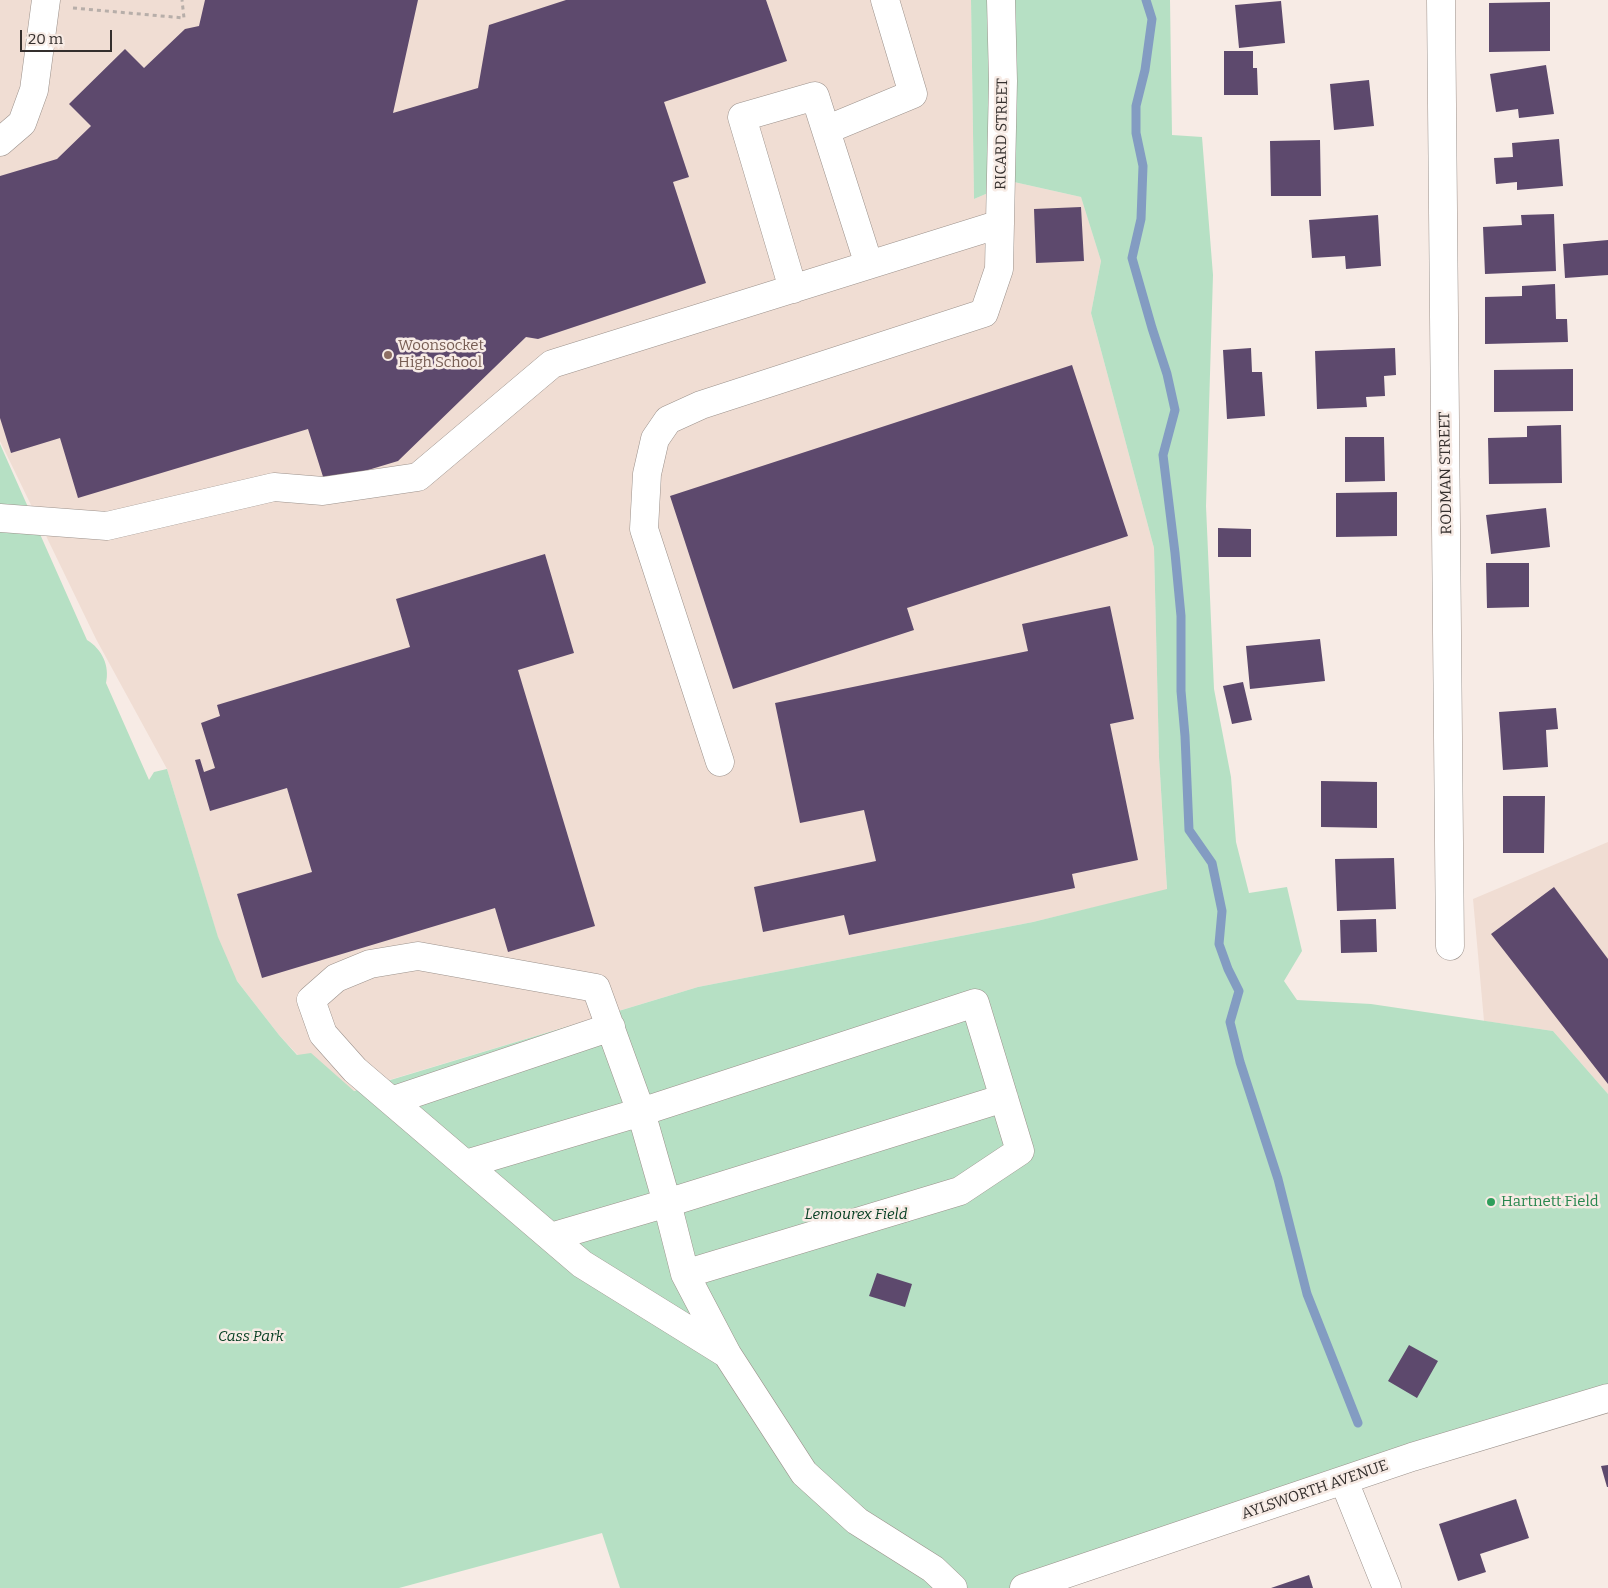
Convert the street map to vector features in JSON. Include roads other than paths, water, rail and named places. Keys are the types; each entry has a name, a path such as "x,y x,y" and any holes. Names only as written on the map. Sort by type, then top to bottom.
{"street":[{"path":"826,130 913,94 885,0"},
{"name":"RICARD STREET","path":"720,762 644,529 647,474 655,439 668,420 701,405 984,313 999,268 1003,81 1001,0"},
{"name":"RODMAN STREET","path":"1441,0 1450,946"},
{"path":"0,142 22,122 34,90 46,2"},
{"path":"793,289 742,117 815,96 869,265"},
{"path":"0,518 107,526 274,487 322,491 418,477 552,364 1000,224"},
{"path":"727,1354 582,1264 355,1070 323,1034 311,1000 336,978 370,964 418,956 596,988 641,1112 685,1274 727,1354 804,1473 857,1520 933,1569 953,1588"},
{"path":"466,1164 641,1112 975,1003 1020,1151 960,1191 685,1274"},
{"path":"391,1101 611,1027"},
{"path":"551,1237 667,1203 1004,1098"},
{"name":"AYLSWORTH AVENUE","path":"1024,1588 1412,1457 1608,1398"},
{"path":"1344,1481 1387,1588"}],"waterway":[{"path":"1146,0 1152,19 1145,70 1136,106 1136,133 1143,166 1141,219 1132,258 1167,374 1175,410 1163,455 1181,616 1181,691 1189,830 1212,863 1222,911 1219,944 1228,969 1239,991 1230,1022 1240,1062 1278,1179 1307,1294 1358,1423"}],"place":[{"name":"Woonsocket High School","path":"388,355"},
{"name":"Hartnett Field","path":"1491,1202"}],"park label":[{"name":"Lemourex Field","path":"856,1215"},
{"name":"Cass Park","path":"251,1337"}]}
